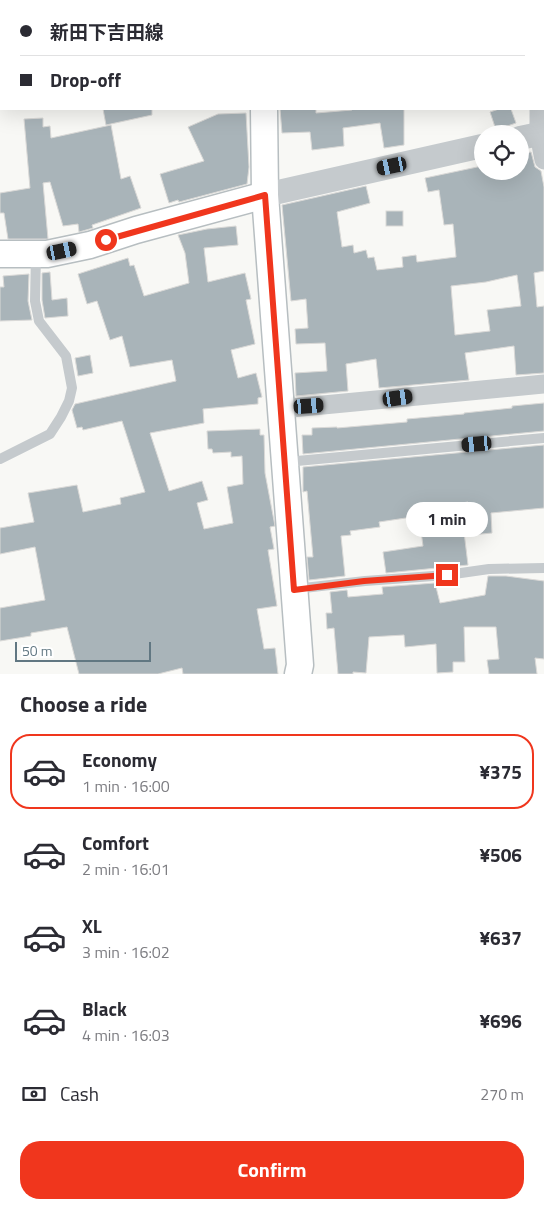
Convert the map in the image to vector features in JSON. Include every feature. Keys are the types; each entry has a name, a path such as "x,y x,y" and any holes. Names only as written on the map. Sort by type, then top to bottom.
{"main road":[{"path":"264,110 265,195 300,664 298,674"},
{"path":"0,254 47,254 90,245 136,230 265,195"}],"street":[{"path":"540,110 534,135 544,160"},
{"path":"265,195 474,148"},
{"path":"281,409 544,384"}],"lane":[{"path":"0,459 50,434 69,401 72,388 66,356 39,320 35,301 36,254"},
{"path":"285,462 544,438"},
{"path":"294,590 489,569 544,568"}],"building":[{"path":"103,110 152,110 152,115 106,125"},
{"path":"280,110 316,110 316,113 352,110 404,110 404,145 384,148 380,123 343,128 344,146 312,150 310,132 282,133"},
{"path":"511,110 516,123 494,125 490,112"},
{"path":"246,113 249,167 247,184 169,203 160,174 204,161 188,127 218,114"},
{"path":"43,118 43,127 50,126 51,138 111,125 121,179 130,176 141,208 92,225 93,228 79,232 78,224 63,226 50,182 43,183 48,239 8,239 4,213 0,213 0,193 30,188 24,119"},
{"path":"529,152 531,152 535,167 541,171 544,187 544,271 534,273 537,307 544,306 544,373 516,375 514,346 465,353 469,380 379,388 376,359 346,364 348,391 296,396 295,373 327,371 325,343 296,344 295,329 308,328 306,299 291,301 282,205 366,186 370,203 337,212 342,247 353,245 354,253 366,250 368,258 374,257 377,270 403,267 402,257 416,255 417,262 456,257 453,224 444,225 439,190 428,192 425,178 474,168 474,180 529,180","holes":["517,275 521,306 487,310 490,331 455,335 451,286 486,282"]},
{"path":"386,211 403,211 403,226 386,226"},
{"path":"236,226 238,245 204,248 208,282 245,273 251,299 246,300 255,344 231,350 238,378 256,373 262,397 258,398 258,404 203,409 204,423 150,433 169,491 202,481 208,500 197,503 204,529 233,523 227,487 243,484 242,456 231,457 231,452 213,453 212,449 208,449 207,431 260,429 260,435 264,435 265,473 275,526 270,527 274,549 268,550 277,606 257,609 264,649 275,648 278,674 183,674 182,668 158,674 79,674 67,627 0,641 0,608 45,600 35,547 0,554 0,528 34,522 28,493 77,485 83,512 121,504 120,498 145,492 122,421 83,430 82,427 77,428 72,410 75,404 176,381 172,360 130,367 122,336 110,340 97,301 87,304 78,274 128,258 130,266 134,265 144,296 189,283 185,253 178,235"},
{"path":"50,272 52,300 67,298 68,316 45,318 42,300 42,273"},
{"path":"29,274 28,301 32,320 0,321 0,287 4,287 3,276"},
{"path":"90,355 93,373 78,376 75,358"},
{"path":"544,403 544,431 303,454 302,435 312,435 312,428 337,428 407,422 407,419 464,414"},
{"path":"544,445 544,508 491,513 492,533 471,535 468,502 436,507 441,535 464,532 468,565 386,573 383,552 423,546 419,516 379,522 380,527 350,531 351,535 341,536 345,576 309,580 307,557 313,557 307,491 303,492 303,467"},
{"path":"488,576 506,576 544,581 544,659 535,658 537,674 489,674 487,660 499,659 496,627 464,627 465,662 453,662 453,672 437,673 436,644 405,647 404,635 369,637 366,673 338,674 334,628 327,629 326,613 332,613 330,592 347,590 348,597 383,594 382,587 435,583 440,603 485,595"}],"route":[{"path":"106,240 265,195 294,590 364,581 447,575"}]}
